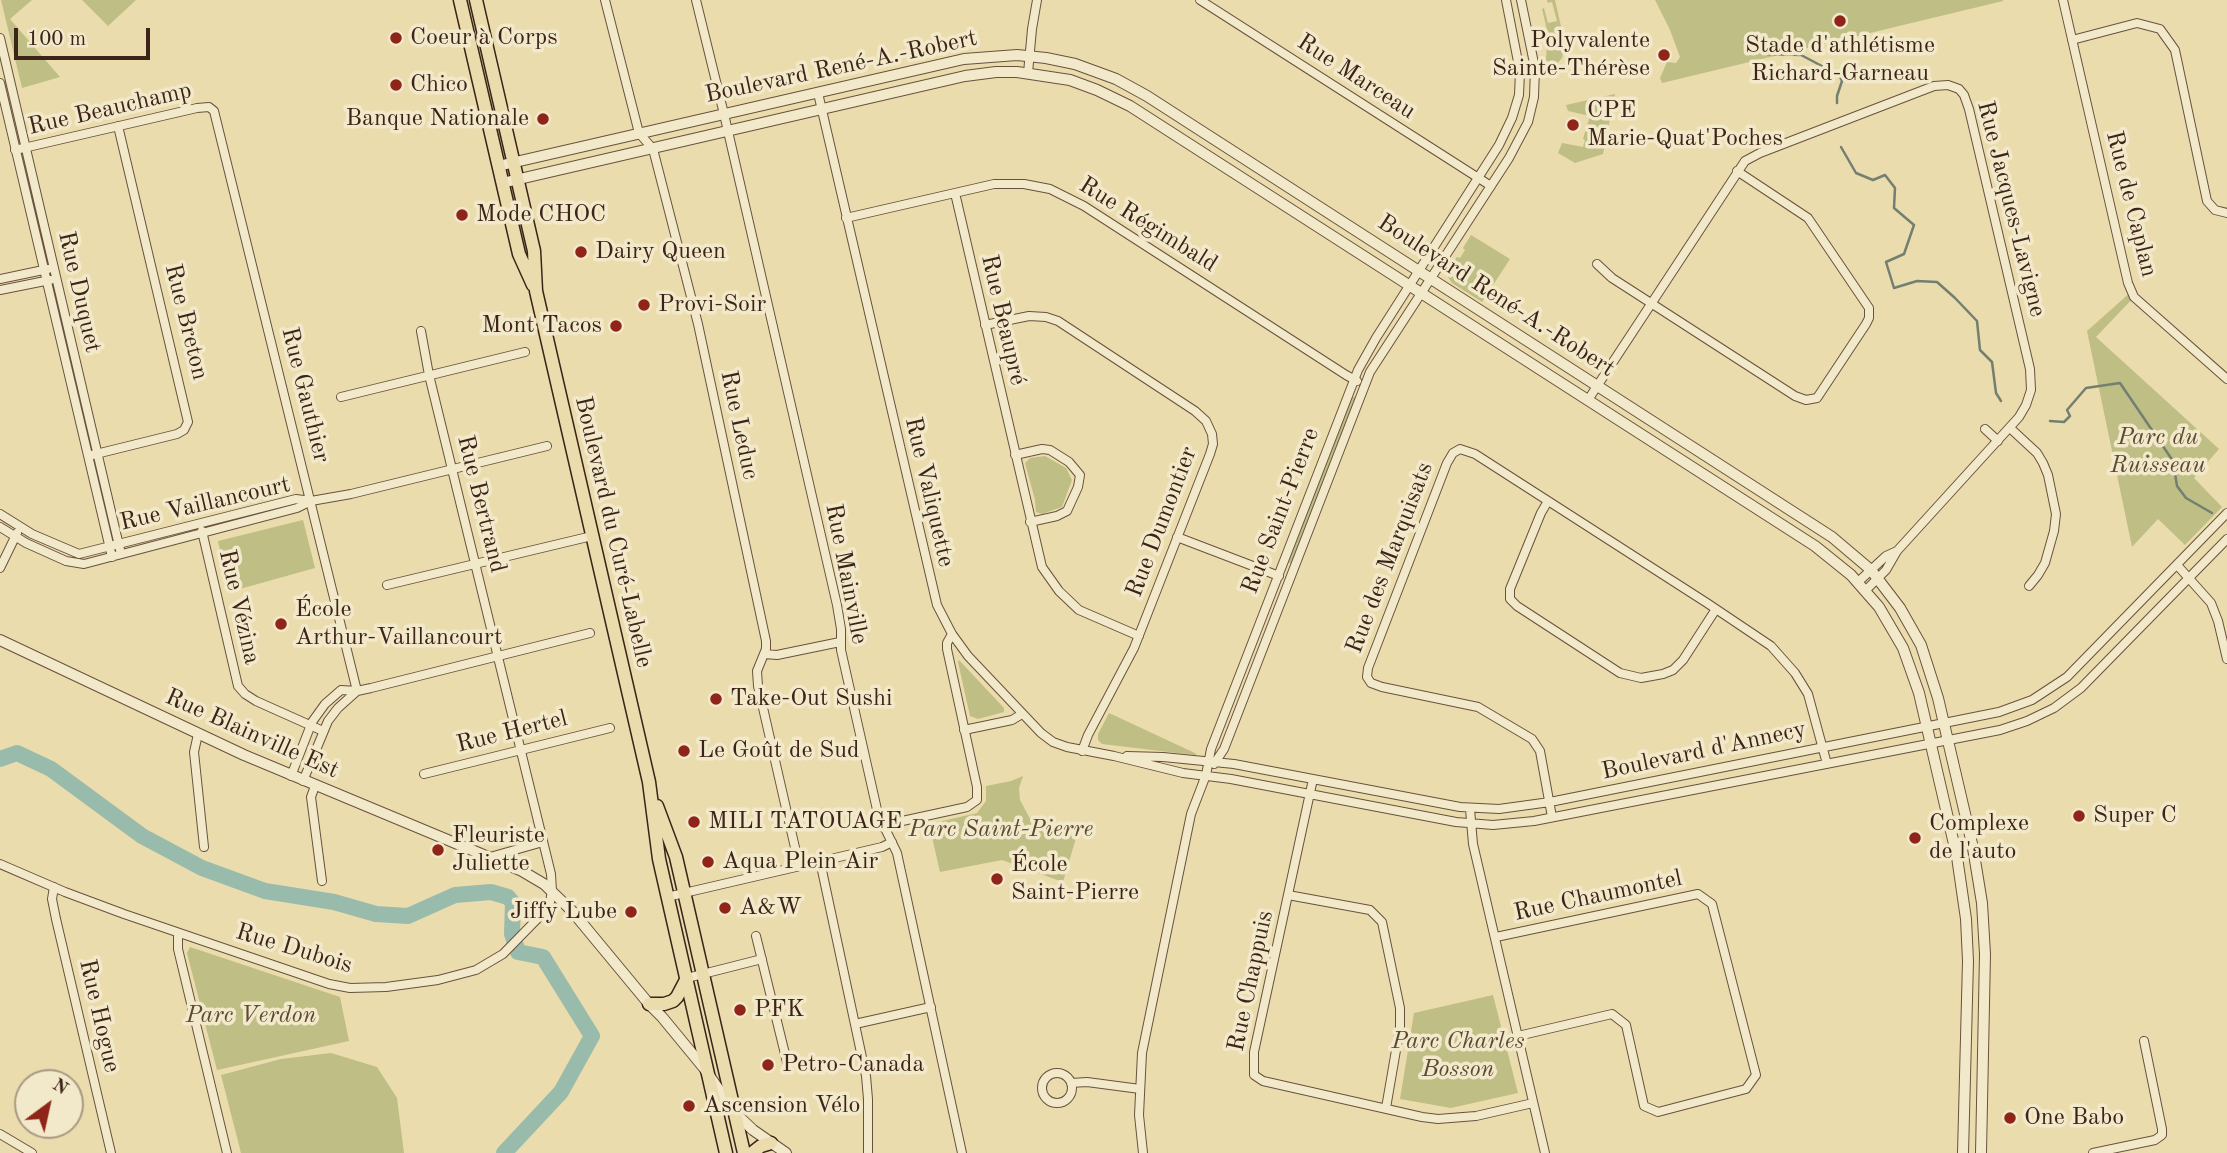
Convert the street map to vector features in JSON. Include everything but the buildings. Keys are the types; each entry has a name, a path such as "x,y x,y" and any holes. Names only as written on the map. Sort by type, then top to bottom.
{"main road":[{"name":"Boulevard du Curé-Labelle","path":"460,0 519,254 536,291"},
{"name":"Boulevard du Curé-Labelle","path":"476,0 534,251 536,291 649,782 659,859 726,1153"},
{"name":"Boulevard du Curé-Labelle","path":"649,782 676,857 744,1153"},
{"path":"649,1004 664,1004 675,999 687,978"},
{"path":"752,1153 771,1143"}],"street":[{"name":"Rue Leduc","path":"605,0 639,134 653,149 698,324 766,641 757,671 758,686 799,865"},
{"name":"Rue Mainville","path":"696,0 837,605 840,642 875,801 884,828 897,853 962,1153"},
{"path":"1028,73 1037,0"},
{"name":"Rue Marceau","path":"1200,0 1491,186"},
{"name":"Rue Saint-Pierre","path":"1212,762 1211,749 1353,379 1367,352 1508,128 1519,94 1519,63 1506,0"},
{"name":"Rue Saint-Pierre","path":"1143,1153 1139,1124 1144,1045 1191,814 1212,762 1224,749 1374,363 1522,136 1533,103 1535,81 1534,57 1521,0"},
{"name":"Rue de Caplan","path":"2063,0 2128,283 2134,297 2226,376"},
{"path":"2072,40 2137,23 2161,29 2175,50 2207,201 2215,210 2227,213"},
{"name":"Rue Duquet","path":"0,38 54,268 114,546 111,557"},
{"name":"Boulevard René-A.-Robert","path":"498,166 964,59 1008,55 1076,64 1131,86 1832,537 1871,570 1904,613 1921,645 1932,674 1944,723 1976,863 1983,916 1985,966 1981,1153"},
{"name":"Boulevard René-A.-Robert","path":"502,183 965,76 996,72 1028,73 1070,80 1124,102 1815,546 1862,586 1890,624 1907,656 1917,684 1957,857 1966,919 1968,961 1963,1153"},
{"name":"Rue Duquet","path":"0,82 46,281 93,454"},
{"name":"Rue Jacques-Lavigne","path":"1588,400 1737,171 1749,158 1934,86 1948,85 1962,92 1969,109 2030,369 2029,398 2019,418 1896,551 1871,570 1862,586"},
{"name":"Rue Valiquette","path":"818,93 933,591 952,634 947,649 978,797 967,807 893,823 884,828"},
{"name":"Rue Beauchamp","path":"15,150 197,108 212,109"},
{"name":"Rue Gauthier","path":"212,109 218,121 357,691"},
{"name":"Rue Breton","path":"93,454 177,435 186,428 188,422 118,126"},
{"path":"1597,264 1612,278 1800,399 1814,399 1825,389 1868,321 1869,308 1808,218 1737,171"},
{"name":"Rue Régimbald","path":"846,218 988,185 1013,183 1037,186 1062,194 1353,379 1365,384"},
{"name":"Rue Beaupré","path":"955,193 1042,567 1047,577 1071,604 1087,615 1139,636"},
{"path":"0,279 54,268"},
{"path":"0,290 56,279"},
{"name":"Rue Dumontier","path":"985,325 1029,316 1054,320 1203,417 1211,430 1213,444 1139,636 1087,735 1082,751"},
{"name":"Rue Bertrand","path":"421,331 429,376 551,874 552,891"},
{"path":"341,397 525,352"},
{"path":"2010,428 2032,448 2043,463 2056,514 2045,563 2029,586"},
{"path":"1985,429 1998,441"},
{"path":"311,501 351,494 547,446"},
{"path":"1015,455 1042,449 1050,450 1069,462 1080,475 1078,487 1067,511 1030,522"},
{"name":"Rue des Marquisats","path":"1552,817 1540,751 1529,737 1478,707 1378,685 1370,681 1367,674 1447,463 1452,453 1460,449 1470,451 1762,639 1791,667 1810,700 1827,764"},
{"name":"Rue Vaillancourt","path":"0,514 74,553 85,553 296,499 311,501"},
{"name":"Rue Vaillancourt","path":"0,527 15,537 75,564 298,508 311,501"},
{"path":"1548,501 1510,589 1510,599 1620,673 1641,678 1673,670 1683,660 1717,609"},
{"name":"Boulevard d'Annecy","path":"1114,756 1212,762 1471,809 1514,808 2007,710 2052,689 2078,667 2227,513"},
{"name":"Rue Vézina","path":"200,524 238,687 256,701 323,731"},
{"path":"0,568 21,527"},
{"path":"387,585 592,536"},
{"path":"1177,537 1290,580"},
{"name":"Boulevard d'Annecy","path":"952,634 965,653 1022,714 1049,739 1062,746 1161,768 1470,824 1511,824 1827,764 2019,724 2061,704 2087,683 2227,539"},
{"name":"Rue Duquet","path":"114,546 121,554"},
{"name":"Rue Jacques-Lavigne","path":"1862,586 1878,578 1892,562 1896,551"},
{"path":"2177,565 2204,593 2213,608 2227,659"},
{"path":"291,776 311,726 321,709 341,690 357,691 590,633"},
{"name":"Rue Blainville Est","path":"0,640 291,776 528,875 552,891 572,911 708,1074 735,1113 786,1153"},
{"path":"764,654 777,655 840,642"},
{"path":"303,781 323,731 334,713 357,691"},
{"path":"964,730 1012,720 1022,714"},
{"name":"Rue Hertel","path":"424,774 610,728"},
{"path":"198,734 194,752 204,847"},
{"name":"Rue Chappuis","path":"1313,779 1252,1059 1254,1075 1263,1081 1438,1119 1476,1116 1533,1103"},
{"path":"315,786 311,797 322,881"},
{"path":"1471,809 1470,824 1545,1153"},
{"path":"490,857 543,842"},
{"path":"667,897 882,847 892,842"},
{"path":"820,861 868,1092 868,1153"},
{"name":"Rue Dubois","path":"0,864 178,933 335,986 356,989 463,975 488,965 509,948 549,907 552,891"},
{"name":"Rue Hogue","path":"54,887 52,899 56,919 111,1153"},
{"name":"Rue Chaumontel","path":"1496,937 1698,894 1712,904 1756,1075 1746,1089 1658,1112 1644,1106 1626,1025 1612,1014 1518,1036"},
{"path":"1288,895 1370,910 1382,922 1400,1008 1400,1027 1386,1108"},
{"path":"178,933 178,949 227,1153"},
{"path":"755,936 786,1062"},
{"path":"687,978 762,959"},
{"path":"855,1024 931,1007"},
{"path":"2093,1153 2155,1140 2162,1135 2144,1041"},
{"path":"708,1074 725,1070"},
{"path":"1071,1083 1087,1082 1140,1089"},
{"path":"718,1117 735,1113"},
{"path":"0,1134 32,1153"}],"green space":[{"path":"1,0 32,0 10,19 60,77 22,88"},
{"path":"82,0 136,0 108,26"},
{"path":"1547,0 1555,0 1565,44 1562,58 1545,70 1548,34 1542,9 1544,8 1548,23 1557,21 1552,2 1548,3"},
{"path":"1655,0 2003,1 1662,83 1660,78 1667,62 1676,63 1680,57"},
{"path":"1615,94 1603,154 1575,163 1558,153 1562,143 1583,147 1590,116 1568,111 1566,105"},
{"path":"1471,235 1510,259 1482,302 1452,283 1448,277 1449,269 1457,257 1460,258"},
{"name":"Parc du Ruisseau","path":"2132,291 2136,295 2096,337 2219,449 2194,478 2222,507 2185,545 2158,519 2132,547 2087,331"},
{"path":"1351,396 1357,398 1292,564 1287,562"},
{"path":"1045,456 1066,468 1072,480 1062,507 1042,514 1036,512 1025,463 1030,458"},
{"path":"303,520 315,568 229,592 218,541"},
{"path":"959,660 1004,708 1004,712 978,719 970,716"},
{"path":"1109,713 1197,754 1102,744 1098,740 1098,734"},
{"name":"Parc Saint-Pierre","path":"1023,776 1019,788 1020,800 1029,817 1036,823 1076,838 1063,882 1002,860 940,872 929,824 977,813 986,801 986,786"},
{"name":"Parc Verdon","path":"190,947 340,997 349,1041 217,1070 187,953"},
{"name":"Parc Charles Bosson","path":"1493,995 1518,1093 1451,1108 1400,1099 1414,1013"},
{"path":"331,1053 377,1067 397,1098 404,1153 241,1153 221,1075 281,1059"}],"waterway":[{"path":"1753,42 1764,54 1801,55 1839,75 1842,81 1837,103"},
{"path":"1841,147 1856,173 1873,180 1885,175 1895,188 1894,208 1914,225 1904,254 1886,262 1894,288 1917,281 1937,282 1977,321 1980,350 1992,362 1996,393 2001,401"},
{"path":"2050,421 2064,422 2070,416 2067,410 2086,388 2120,383 2173,461 2177,486 2186,498 2212,513"},
{"path":"0,759 17,753 51,769 142,836 202,868 265,891 334,902 376,914 408,916 455,895 491,892 508,897 513,903 512,934 518,952 543,957 592,1036 561,1092 504,1153"}],"place":[{"name":"Stade d'athlétisme Richard-Garneau","path":"1840,21"},
{"name":"Coeur à Corps","path":"396,38"},
{"name":"Polyvalente Sainte-Thérèse","path":"1664,55"},
{"name":"Chico","path":"396,85"},
{"name":"Banque Nationale","path":"543,119"},
{"name":"CPE Marie-Quat'Poches","path":"1573,125"},
{"name":"Mode CHOC","path":"462,215"},
{"name":"Dairy Queen","path":"581,252"},
{"name":"Provi-Soir","path":"644,305"},
{"name":"Mont Tacos","path":"616,326"},
{"name":"École Arthur-Vaillancourt","path":"281,624"},
{"name":"Take-Out Sushi","path":"716,699"},
{"name":"Le Goût de Sud","path":"684,751"},
{"name":"Super C","path":"2079,816"},
{"name":"MILI TATOUAGE","path":"694,822"},
{"name":"Complexe de l'auto","path":"1915,838"},
{"name":"Fleuriste Juliette","path":"438,850"},
{"name":"Aqua Plein Air","path":"708,862"},
{"name":"École Saint-Pierre","path":"997,879"},
{"name":"A&W","path":"725,908"},
{"name":"Jiffy Lube","path":"631,912"},
{"name":"PFK","path":"740,1010"},
{"name":"Petro-Canada","path":"768,1065"},
{"name":"Ascension Vélo","path":"689,1106"},
{"name":"One Babo","path":"2010,1118"}]}
